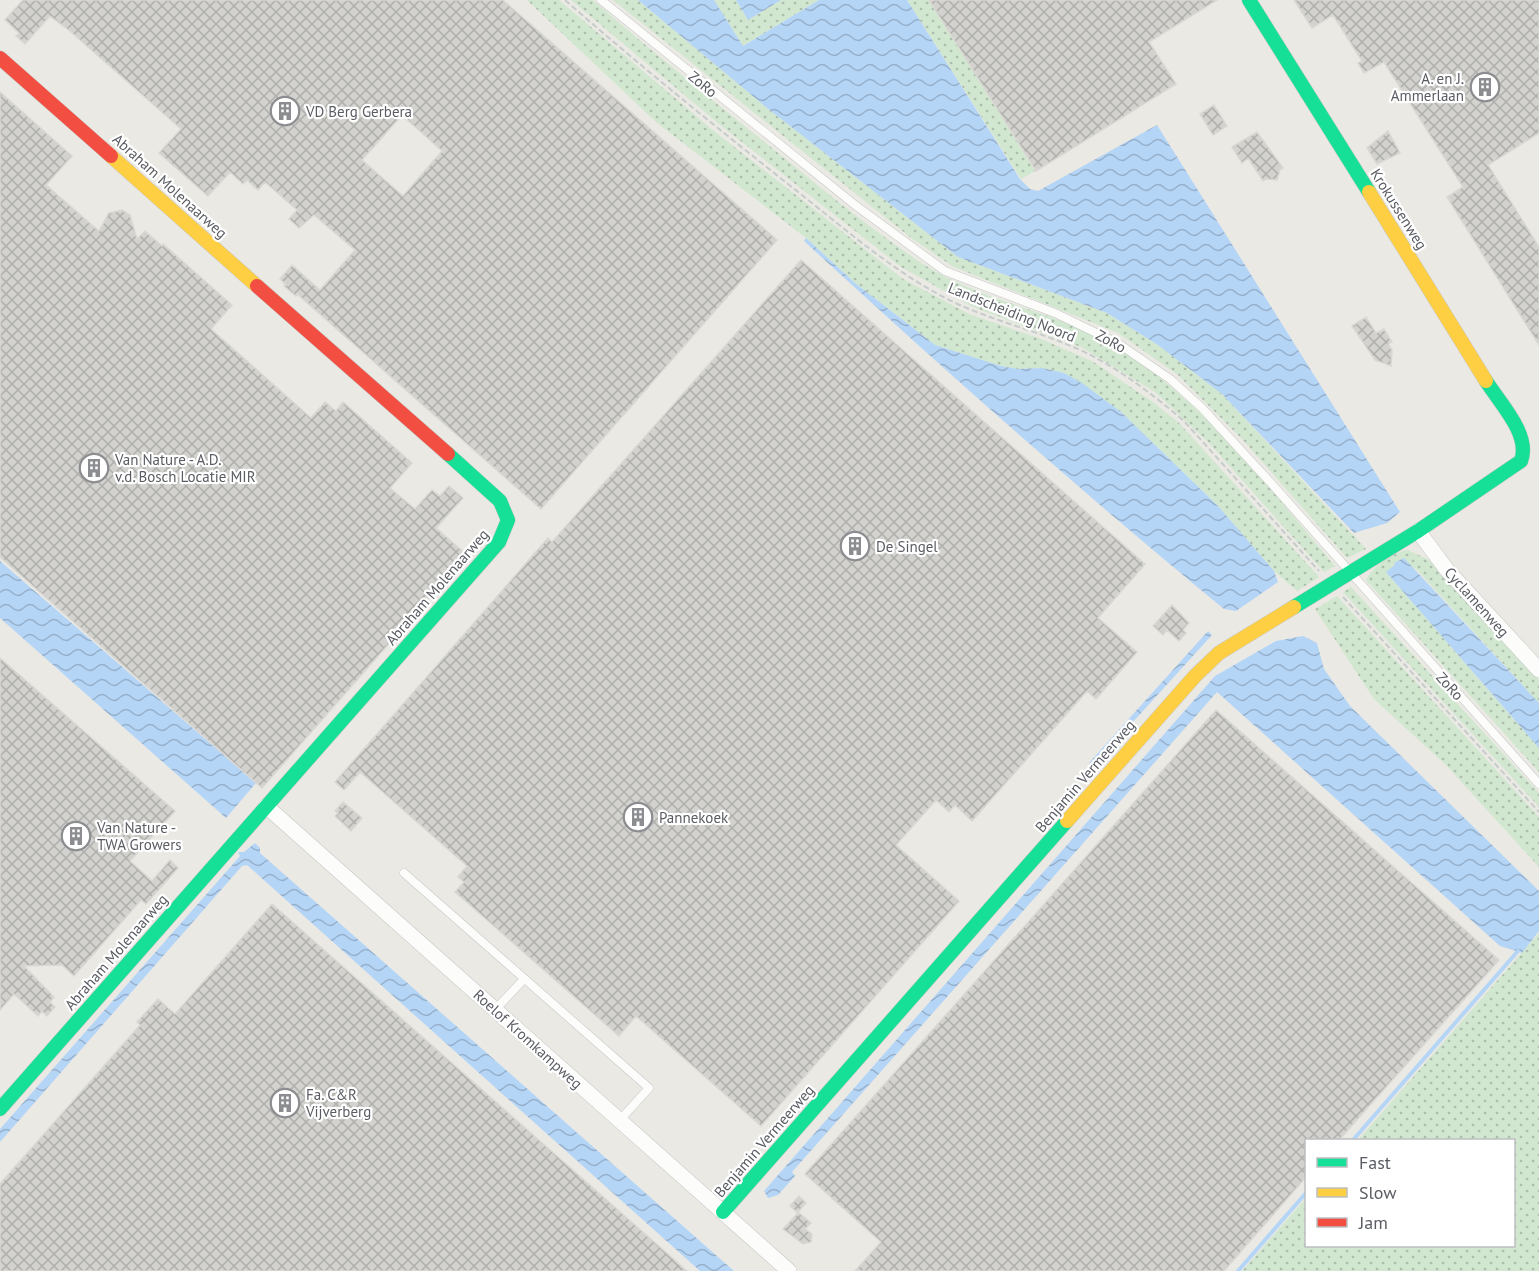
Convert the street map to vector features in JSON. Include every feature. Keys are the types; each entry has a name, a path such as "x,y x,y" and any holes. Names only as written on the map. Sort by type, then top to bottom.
{"street":[{"name":"Krokussenweg","path":"1249,0 1521,436"},
{"name":"Abraham Molenaarweg","path":"0,58 500,501 508,514 508,526 494,548 0,1109"},
{"name":"Benjamin Vermeerweg","path":"723,1212 1195,676 1219,653 1418,531 1521,461 1526,450 1521,436"},
{"name":"Cyclamenweg","path":"1418,531 1447,570 1539,670"},
{"name":"Roelof Kromkampweg","path":"266,806 789,1271"}],"lane":[{"name":"ZoRo","path":"601,0 855,205 945,271 1055,313 1119,344 1170,378 1235,443 1348,573 1539,784"},
{"path":"404,873 649,1088 620,1120"},
{"path":"495,1010 524,979"}],"path":[{"name":"Landscheiding Noord","path":"565,0 717,129 900,270 974,312 1079,350 1126,376 1159,400 1184,422 1539,812"}],"green space":[{"path":"527,0 559,0 714,131 903,279 969,314 1041,339 1092,361 1153,402 1180,424 1319,577 1297,591 1274,571 1219,507 1121,412 1064,373 1042,368 1018,369 1001,366 935,345 855,283 806,238 656,122"},
{"path":"571,0 593,0 827,193 923,264 964,286 1094,335 1130,356 1163,380 1225,438 1335,566 1324,572 1209,443 1155,392 1081,347 973,307 901,267 719,124"},
{"path":"613,0 638,0 767,108 958,257 1107,313 1158,345 1222,394 1366,549 1347,558 1243,440 1177,374 1118,333 952,266 910,237"},
{"path":"714,0 736,0 748,20 781,0 819,0 743,46"},
{"path":"907,0 930,0 1035,171 1021,179"},
{"path":"1408,550 1429,560 1539,680 1539,703 1418,571 1405,561 1386,572 1539,748 1539,772 1366,580 1384,560"},
{"path":"1351,587 1539,793 1539,807 1343,592"},
{"path":"1337,596 1539,817 1539,867 1445,764 1374,699 1315,609"},
{"path":"1539,933 1539,1271 1242,1271 1305,1199 1305,1247 1515,1247 1515,1139 1359,1139"}],"water":[{"path":"638,0 714,0 743,46 819,0 907,0 1020,179 1030,189 1038,191 1157,125 1400,512 1387,523 1354,533 1222,394 1158,345 1107,313 958,257 767,108"},
{"path":"736,0 781,0 748,20"},
{"path":"806,238 855,283 935,345 1001,366 1018,369 1042,368 1064,373 1082,383 1121,412 1219,507 1274,571 1278,582 1236,611 1224,609 959,382 804,241"},
{"path":"1404,558 1539,703 1539,748 1386,572 1395,565 1394,563"},
{"path":"0,561 256,783 226,818 0,618"},
{"path":"1208,631 1212,635 1092,767 1089,763"},
{"path":"1303,636 1317,643 1324,669 1350,706 1539,891 1539,931 1522,953 1500,946 1217,692 792,1172 795,1176 778,1195 768,1198 764,1191 1215,676 1276,641"},
{"path":"255,843 260,848 260,853 734,1271 700,1271 247,865 242,866 0,1142 0,1129 240,856 238,852 244,852"}],"building":[{"path":"23,0 503,0 777,240 541,509 297,294 296,296 284,286 286,285 280,279 292,265 320,290 355,250 314,215 299,228 289,219 297,210 265,182 258,190 247,180 243,184 230,172 208,196 159,153 181,129 71,32 50,16 25,44 16,36 19,33 5,20","holes":["402,115 442,151 403,196 362,160"]},
{"path":"929,0 1217,0 1149,42 1176,84 1036,171"},
{"path":"1294,0 1539,0 1539,133 1488,165 1539,247 1539,345 1447,197 1463,187 1384,62 1364,73 1358,63 1362,61 1333,15 1312,28"},
{"path":"0,92 72,156 46,185 99,231 109,213 122,210 130,215 137,239 145,231 232,305 211,329 311,418 325,402 336,411 343,402 412,463 390,488 415,509 432,490 440,496 449,486 463,498 436,528 467,555 262,788 0,557"},
{"path":"1214,105 1227,126 1213,135 1200,114"},
{"path":"1388,131 1400,153 1377,164 1367,148"},
{"path":"1257,132 1283,168 1277,180 1263,181 1248,158 1242,163 1232,147"},
{"path":"801,260 1145,564 1098,618 1137,652 1096,699 1087,691 972,821 955,805 949,812 936,800 896,845 959,901 761,1126 636,1016 619,1036 455,892 464,882 458,877 467,866 360,772 344,790 335,782 548,538 552,542"},
{"path":"1366,317 1376,333 1384,329 1392,342 1388,344 1392,350 1391,366 1375,360 1352,326"},
{"path":"1172,605 1189,623 1183,630 1186,633 1179,641 1167,630 1163,635 1153,626"},
{"name":"Van Nature - TWA Growers","path":"0,658 175,811 130,861 152,881 170,860 178,868 146,904 141,900 74,976 62,965 24,966 54,997 50,1002 55,1007 47,1016 42,1011 38,1016 14,994 0,1010"},
{"path":"1216,710 1499,960 1340,1139 1305,1139 1305,1178 1224,1271 855,1271 881,1242 805,1174"},
{"path":"343,802 362,818 351,831 335,816 338,813 335,811"},
{"name":"Fa. C&R Vijverberg","path":"272,904 687,1271 0,1271 0,1184 140,1025 137,1022 158,999 175,1014"},
{"path":"799,1196 806,1203 798,1212 811,1223 805,1229 812,1234 811,1242 803,1244 783,1229 798,1213 790,1206"}],"waterway":[{"path":"1354,1139 1518,951"},
{"path":"1238,1271 1305,1194"}],"traffic: fast":[{"path":"1249,0 1369,192"},
{"path":"1294,607 1418,531 1521,461 1523,451 1518,430 1486,381"},
{"path":"0,1109 499,542 508,520 500,501 448,454"},
{"path":"723,1212 1067,821"}],"traffic: slow":[{"path":"111,156 257,286"},
{"path":"1369,192 1486,381"},
{"path":"1067,821 1195,676 1219,653 1294,607"}],"traffic: jam":[{"path":"0,58 111,156"},
{"path":"257,286 448,454"}],"place":[{"name":"A. en J. Ammerlaan","path":"1485,87"},
{"name":"VD Berg Gerbera","path":"285,111"},
{"name":"Van Nature - A.D. v.d. Bosch Locatie MIR","path":"94,468"},
{"name":"De Singel","path":"855,546"},
{"name":"Pannekoek","path":"638,817"},
{"name":"Van Nature - TWA Growers","path":"76,836"},
{"name":"Fa. C&R Vijverberg","path":"285,1103"}]}
